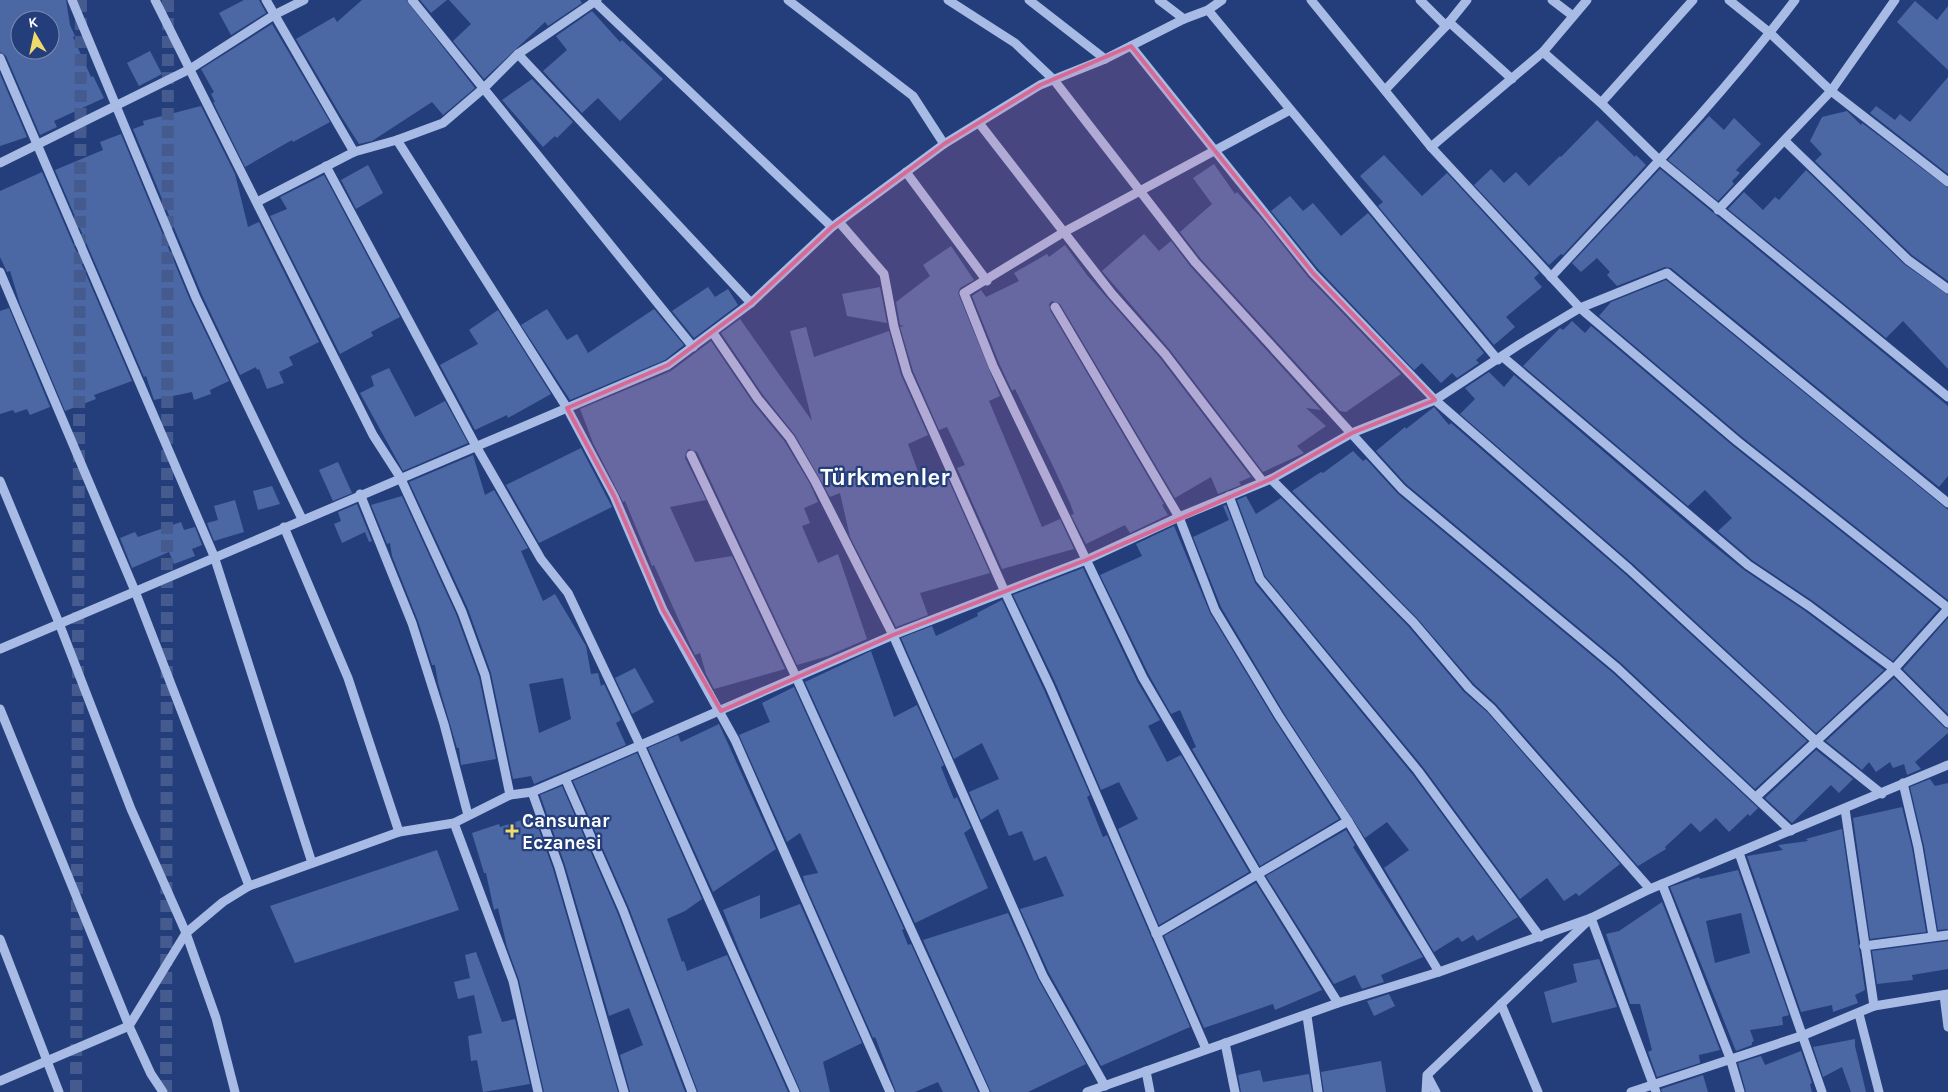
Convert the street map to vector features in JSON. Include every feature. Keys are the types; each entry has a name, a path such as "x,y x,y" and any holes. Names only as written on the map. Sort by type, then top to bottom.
{"street":[{"path":"72,0 118,106 196,298 302,519"},
{"path":"155,0 373,435 400,477 462,612 485,675 510,795"},
{"path":"266,0 354,152"},
{"path":"0,163 37,147 190,69 274,15 304,0"},
{"path":"412,0 693,347"},
{"path":"788,0 913,96 944,144"},
{"path":"948,0 1015,43 1054,80 1195,262 1402,489 1617,668 1791,831"},
{"path":"1029,0 1105,60"},
{"path":"1159,0 1184,19"},
{"path":"0,649 214,556 668,365 751,303 836,225 944,144 1040,85 1105,60 1184,19 1208,10 1222,0"},
{"path":"1311,0 1431,147 1580,308 1737,441 1948,608 1894,668 1756,797"},
{"path":"1420,0 1512,79"},
{"path":"1386,90 1448,24 1467,0"},
{"path":"1552,0 1574,16"},
{"path":"1431,147 1543,52 1587,0"},
{"path":"1601,103 1693,0"},
{"path":"1729,0 1770,33 1831,91 1948,182"},
{"path":"1551,277 1659,160 1770,33 1795,0"},
{"path":"1718,210 1831,91 1895,0"},
{"path":"257,202 354,152 397,140 443,123 484,88 518,54 595,1 836,225 884,274 894,326 907,373 1005,592 1050,687 1206,1050"},
{"path":"1208,10 1290,110 1501,358 1748,565 1809,606 1894,668 1948,723"},
{"path":"1131,46 1313,273 1435,400 1629,570 1817,742 1882,794"},
{"path":"1543,52 1601,103 1659,160 1948,397"},
{"path":"518,54 751,303"},
{"path":"0,58 214,556 312,863"},
{"path":"1290,110 1064,232 987,281 964,293 993,366 1143,678 1257,872 1338,1004"},
{"path":"979,123 1112,294 1165,354 1267,480 1413,622 1469,688 1491,708 1650,889"},
{"path":"397,140 567,408 614,496 663,610 690,662 721,711 890,1092"},
{"path":"1785,141 1908,260 1948,289"},
{"path":"326,166 476,446 541,559 568,594 640,745 795,1092"},
{"path":"906,172 987,281"},
{"path":"0,272 135,590 249,886"},
{"path":"0,1081 128,1026 186,934 224,902 249,886 399,832 454,823 510,795 532,792 892,635 1086,560 1179,517 1267,480 1352,433 1435,400 1520,344 1580,308 1667,273 1948,503"},
{"path":"1055,307 1179,517 1214,610 1279,716 1348,821 1439,972"},
{"path":"713,333 758,399 790,438 815,481 892,635 1043,976 1104,1086"},
{"path":"691,455 796,677 985,1092"},
{"path":"0,481 59,623 131,809 186,934 216,1018 235,1092"},
{"path":"360,494 412,623 444,724 468,815"},
{"path":"1229,496 1260,579 1418,771 1540,937"},
{"path":"284,527 348,678 399,832"},
{"path":"0,709 128,1026 151,1074 163,1092"},
{"path":"1087,1092 1591,918 1650,889 1948,765"},
{"path":"565,778 623,910 692,1092"},
{"path":"1903,783 1918,847 1933,936"},
{"path":"532,792 559,866 624,1092"},
{"path":"1845,809 1874,1006"},
{"path":"1156,934 1257,872 1348,821"},
{"path":"454,823 513,981 538,1092"},
{"path":"1739,853 1804,1035 1822,1092"},
{"path":"1662,884 1730,1058 1740,1092"},
{"path":"1426,1092 1427,1075 1591,918"},
{"path":"1591,918 1654,1088"},
{"path":"1864,946 1948,935"},
{"path":"0,940 59,1092"},
{"path":"1631,1092 1654,1088 1730,1058 1804,1035 1859,1014 1874,1006 1946,994 1948,1027"},
{"path":"1501,1004 1538,1092"},
{"path":"1859,1014 1879,1092"},
{"path":"1307,1016 1318,1092"},
{"path":"1225,1043 1235,1092"},
{"path":"1146,1071 1150,1092"},
{"path":"1427,1075 1436,1092"}],"highlighted area":[{"path":"1131,46 1313,273 1435,400 1352,433 1271,479 1086,560 893,635 721,711 663,610 614,496 567,408 668,365 751,303 832,227 944,144 1040,85"}],"building":[{"path":"0,0 66,0 70,25 75,36 73,37 91,77 93,76 104,98 54,121 57,127 40,135 6,56 0,52"},
{"path":"244,0 259,0 266,13 231,35 219,13"},
{"path":"362,0 406,0 475,88 443,115 432,102 372,141 359,144 296,39 334,17 337,22"},
{"path":"420,0 447,0 431,13"},
{"path":"449,0 580,0 582,3 548,26 545,22 484,79 453,41 471,24"},
{"path":"1915,1 1937,20 1948,6 1948,70 1897,22"},
{"path":"592,11 620,42 622,40 663,79 620,121 598,98 582,113 543,71 567,50 556,36"},
{"path":"272,24 330,122 293,142 292,140 245,167 213,102 215,102 211,94 214,92 201,69"},
{"path":"150,51 162,74 139,86 127,63"},
{"path":"0,74 27,137 0,146"},
{"path":"1948,77 1948,174 1870,113 1876,106 1895,120 1900,114 1910,122"},
{"path":"532,79 573,122 557,138 555,136 543,147 502,100"},
{"path":"201,106 235,174 248,227 259,222 319,342 289,357 293,365 279,372 284,383 267,389 259,369 257,370 256,367 240,375 202,295 133,129 144,125 143,121"},
{"path":"1847,111 1861,125 1862,123 1948,188 1948,281 1912,255 1815,161 1822,154 1810,141 1822,117"},
{"path":"1709,116 1724,130 1734,118 1761,144 1736,170 1740,173 1732,181 1734,184 1718,201 1668,160"},
{"path":"1597,120 1635,157 1636,155 1646,165 1563,255 1561,254 1549,265 1474,185 1491,169 1504,183 1516,172 1529,186"},
{"path":"121,134 190,300 229,381 210,390 211,394 194,400 192,392 154,400 146,376 144,377 55,170 103,150 100,142"},
{"path":"1384,155 1422,196 1447,173 1539,273 1534,278 1542,287 1506,317 1515,327 1494,345 1378,206 1383,202 1360,176"},
{"path":"1214,164 1235,194 1237,192 1262,219 1308,277 1401,374 1346,412 1340,411 1200,258 1180,232 1212,204 1193,178"},
{"path":"368,165 383,193 356,209 341,180"},
{"path":"1660,169 1948,406 1948,476 1939,487 1671,268 1665,267 1617,286 1607,275 1610,272 1597,258 1581,272 1572,263"},
{"path":"1806,170 1904,264 1948,295 1948,369 1903,321 1886,338 1728,209 1744,192 1763,210 1775,197 1779,200"},
{"path":"42,172 132,381 94,395 96,399 65,411 20,304 10,271 7,272 0,257 0,191"},
{"path":"324,175 400,317 371,332 373,336 340,354 270,216 287,209 280,197"},
{"path":"1290,196 1303,211 1313,203 1341,236 1368,213 1484,353 1476,360 1479,363 1457,378 1452,373 1441,383 1422,363 1414,370 1318,269 1271,211"},
{"path":"1144,234 1159,251 1171,241 1190,266 1321,410 1306,408 1326,426 1297,446 1304,453 1263,472 1170,350 1102,271"},
{"path":"1065,245 1087,275 1160,358 1251,477 1239,482 1241,485 1218,494 1211,477 1175,498 1060,304 1052,301 1049,304 1050,310 1164,504 1162,505 1168,515 1130,533 1125,525 1086,544 1071,515 1074,514 1070,503 1053,466 1015,389 1012,391 999,363 972,296 981,290 986,297 1019,281 1014,273 1047,254 1049,257"},
{"path":"951,246 974,280 960,288 958,293 1000,396 989,401 1042,527 1060,519 1074,549 1002,569 957,468 965,465 947,427 939,430 913,371 900,327 904,326 900,325 896,302 930,276 923,265"},
{"path":"1666,280 1948,510 1948,600 1741,436 1599,316 1611,302"},
{"path":"708,287 715,297 728,289 738,305 694,338 672,311"},
{"path":"880,287 887,323 847,316 842,294"},
{"path":"9,308 50,407 30,415 27,409 15,413 13,410 0,414 0,311"},
{"path":"547,309 567,340 577,334 588,353 654,309 684,345 665,360 570,400 521,325"},
{"path":"498,310 551,394 508,418 507,415 475,430 440,365 478,344 469,330"},
{"path":"740,319 812,421 790,331 806,327 814,357 889,331 901,375 928,435 908,444 924,488 948,479 990,573 920,593 928,615 896,627 850,537 840,493 830,497 795,435 763,395 721,333"},
{"path":"1572,321 1585,333 1591,326 1733,446 1939,609 1893,661 1813,601 1752,560 1718,531 1732,518 1705,490 1688,506 1523,366 1560,328 1563,330"},
{"path":"711,341 753,403 785,442 810,484 818,502 804,508 810,523 802,526 818,563 838,554 867,639 828,656 797,665 697,452 689,449 686,452 685,458 706,500 670,507 695,562 732,556 785,669 714,689 706,674 700,653 695,655 654,565 652,566 625,501 623,502 593,443 580,409 671,371"},
{"path":"389,368 415,417 445,401 468,443 403,471 360,393 374,386 371,376"},
{"path":"1489,372 1504,387 1514,375 1744,570 1805,611 1884,670 1816,733 1633,564 1460,414 1475,399 1465,388"},
{"path":"1434,407 1449,425 1451,423 1625,574 1807,741 1755,789 1621,663 1406,484 1376,451 1405,427 1406,429"},
{"path":"581,448 612,507 539,543 506,485"},
{"path":"1353,451 1363,461 1366,459 1398,494 1613,673 1758,808 1750,816 1748,814 1729,832 1716,818 1700,832 1691,823 1665,847 1666,849 1638,866 1496,704 1474,684 1417,618 1292,491 1321,472 1323,473"},
{"path":"473,455 485,495 494,490 528,548 521,551 543,601 555,594 586,646 591,674 598,673 601,686 604,684 621,720 616,723 626,745 534,784 531,776 513,779 491,673 468,609 409,482","holes":["563,678 571,719 539,733 529,684"]},
{"path":"338,462 352,493 333,501 319,470"},
{"path":"272,486 280,504 258,510 253,491"},
{"path":"402,496 456,614 479,677 496,759 461,765 459,748 457,748 438,683 435,665 432,665 418,621 392,556 390,543 387,544 371,505"},
{"path":"1246,496 1256,514 1281,498 1408,626 1464,692 1487,712 1620,864 1579,896 1576,893 1564,901 1547,878 1520,899 1423,767 1265,576 1237,500"},
{"path":"235,500 244,532 214,541 207,523 218,520 214,506"},
{"path":"357,504 372,541 369,542 365,532 342,543 334,524 341,521 338,512"},
{"path":"1226,505 1255,583 1413,775 1518,917 1477,941 1473,935 1462,942 1458,937 1434,952 1384,868 1409,850 1387,822 1365,838 1284,713 1221,607 1193,537 1229,520 1223,506"},
{"path":"181,522 184,530 195,527 202,545 192,549 195,556 174,564 169,552 132,568 120,538 135,532 138,537"},
{"path":"1174,526 1210,613 1274,719 1339,819 1260,866 1192,749 1196,747 1180,710 1171,714 1149,675 1100,575 1142,556 1136,544"},
{"path":"1083,568 1137,681 1160,720 1148,726 1167,762 1181,755 1249,872 1159,925 1118,829 1138,819 1119,782 1101,790 1056,684 1013,595"},
{"path":"1002,600 1090,795 1087,797 1103,837 1107,835 1190,1027 1101,1066 1049,973 1020,909 1064,896 1046,856 1034,861 1022,831 1009,836 998,809 981,820 969,792 999,779 982,743 954,759 901,638 932,626 936,636 978,616 977,613"},
{"path":"1948,618 1948,714 1903,669"},
{"path":"871,651 894,717 917,705 944,765 941,767 954,799 957,797 971,828 964,833 988,888 915,923 805,682"},
{"path":"635,668 654,702 632,714 615,678"},
{"path":"1894,678 1948,729 1948,733 1915,762 1921,769 1907,775 1904,764 1893,768 1890,762 1876,772 1869,762 1862,770 1826,741"},
{"path":"794,687 904,929 902,930 908,945 911,944 978,1092 943,1092 938,1082 915,1092 896,1092 875,1037 873,1038 805,884 803,876 818,873 800,833 787,842 739,735 770,722 762,703"},
{"path":"719,724 776,849 713,892 648,748 678,735 681,742"},
{"path":"1816,750 1853,779 1839,793 1831,785 1792,823 1765,798"},
{"path":"637,753 702,899 685,911 667,919 682,962 684,961 687,971 727,955 788,1092 698,1092 629,908 573,781"},
{"path":"1930,779 1935,786 1948,783 1948,929 1938,930 1924,846 1910,787"},
{"path":"562,786 617,912 685,1092 630,1092 620,1055 643,1045 629,1008 609,1016 565,865 540,795"},
{"path":"1902,807 1912,848 1926,932 1870,939 1853,818"},
{"path":"534,816 553,869 618,1092 544,1092 519,980 507,947 498,908 494,910 486,873 484,873 472,833 499,824 500,827"},
{"path":"1842,829 1865,990 1855,995 1858,1003 1833,1012 1832,1005 1801,1012 1747,856 1783,850 1778,845 1808,841 1806,839"},
{"path":"1346,830 1355,845 1353,847 1423,957 1381,975 1384,982 1362,989 1355,975 1334,984 1266,876"},
{"path":"437,850 459,910 295,963 270,906"},
{"path":"1738,870 1789,1015 1782,1017 1783,1025 1750,1030 1754,1041 1752,1045 1736,1051 1670,887 1699,877 1700,879","holes":["1741,913 1750,953 1715,963 1706,921"]},
{"path":"1256,883 1322,990 1275,1010 1273,1004 1204,1028 1164,936"},
{"path":"760,895 760,919 800,904 862,1043 823,1062 830,1092 801,1092 723,910"},
{"path":"1662,902 1720,1050 1699,1055 1700,1063 1657,1077 1648,1052 1652,1050 1640,1004 1630,1004 1606,934 1619,931"},
{"path":"1008,913 1038,979 1086,1064 1028,1092 991,1092 923,940"},
{"path":"1948,941 1948,969 1912,975 1913,980 1877,984 1872,951"},
{"path":"476,952 502,1022 515,1019 530,1084 483,1092 477,1060 471,1061 468,1036 482,1033 474,995 458,999 454,982 470,978 465,955"},
{"path":"1599,959 1617,1007 1552,1023 1544,992 1577,982 1573,964"},
{"path":"1389,994 1395,1006 1374,1016 1367,1001"},
{"path":"1855,1039 1866,1092 1851,1092 1842,1067 1823,1077 1813,1047"},
{"path":"1801,1051 1812,1083 1810,1084 1812,1092 1746,1092 1738,1063 1761,1056 1765,1065"},
{"path":"1381,1061 1386,1092 1324,1092 1321,1072"},
{"path":"1260,1070 1263,1082 1309,1074 1312,1092 1241,1092 1238,1075"},
{"path":"1703,1075 1708,1092 1662,1092 1661,1089"}],"tunnel":[{"path":"76,1092 81,0"},
{"path":"166,1092 168,0"}],"place":[{"name":"Cansunar Eczanesi","path":"512,831"}],"district":[{"name":"Türkmenler","path":"885,477"}]}
